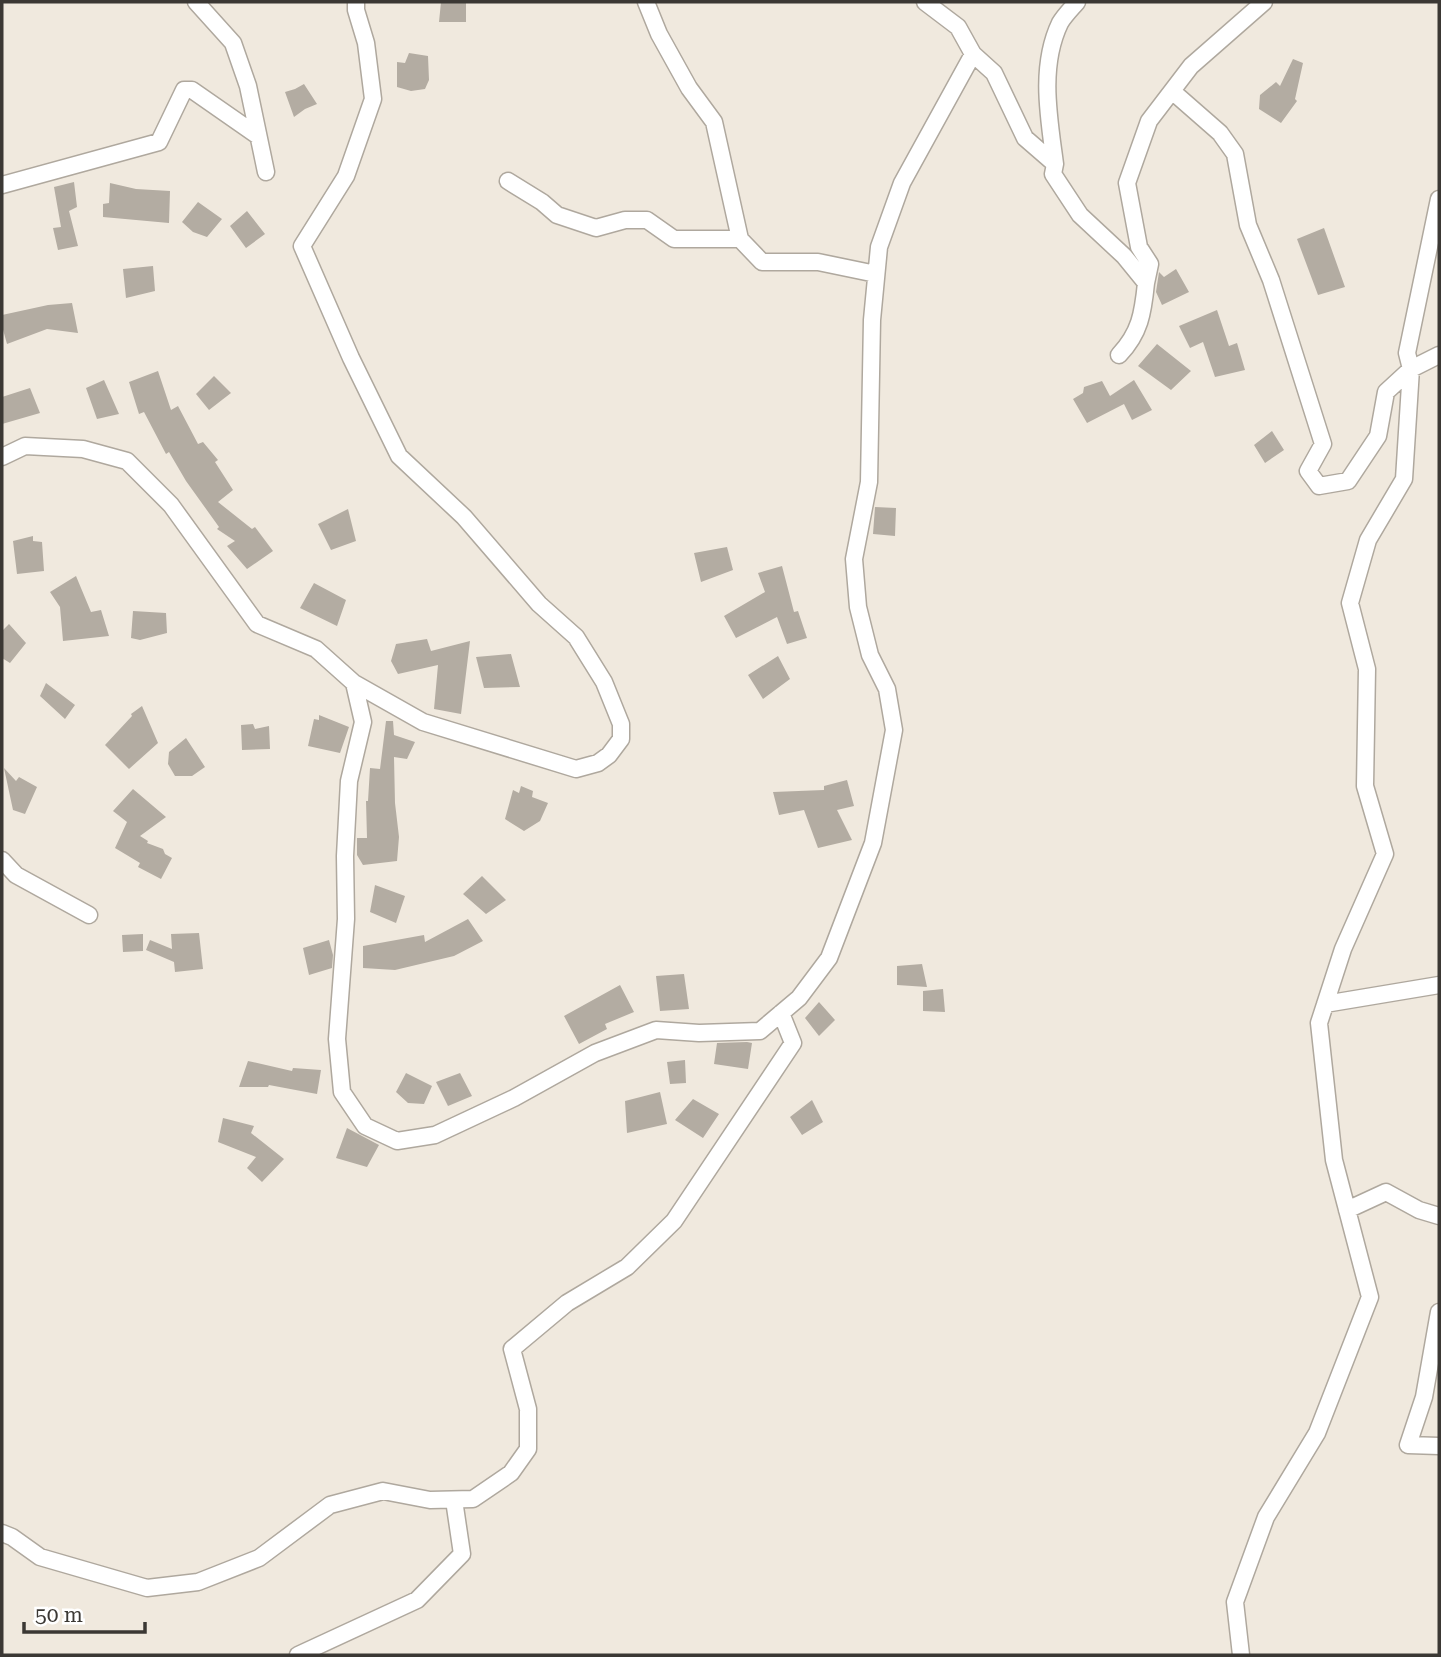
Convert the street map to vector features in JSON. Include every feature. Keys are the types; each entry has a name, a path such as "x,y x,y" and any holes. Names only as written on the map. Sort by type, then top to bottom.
{"street":[{"path":"196,2 233,44 248,86 266,172"},
{"path":"2,457 24,446 83,449 127,461 171,505 257,624 317,649 354,683 423,722 576,769 598,763 609,755 621,739 621,724 604,682 576,637 539,604 464,517 399,456 351,358 302,246 346,176 373,99 366,43 356,2"},
{"path":"646,2 659,34 690,88 714,122 740,239 762,262 818,262 876,274"},
{"path":"925,2 958,27 973,54 995,73 1025,138 1055,164"},
{"path":"1077,2 1061,21 1050,49 1047,97 1055,164 1053,174 1080,215 1124,256 1146,283"},
{"path":"1119,355 1133,341 1143,313 1150,264 1139,247 1127,183 1149,121 1191,65 1264,2"},
{"path":"354,683 363,722 349,781 345,856 346,919 337,1039 342,1092 365,1126 397,1141 435,1135 514,1098 595,1053 656,1030 699,1033 760,1031 799,998 829,958 873,843 894,730 887,689 870,655 858,607 854,559 869,482 872,320 879,247 902,183 973,54"},
{"path":"2,185 159,142 184,90 192,90 258,136"},
{"path":"1172,92 1220,133 1235,154 1248,225 1271,280 1323,444 1308,471 1319,486 1348,481 1378,436 1386,392 1411,369 1439,355"},
{"path":"508,181 542,202 557,215 596,228 625,220 647,220 674,239 740,239"},
{"path":"1241,1655 1235,1602 1266,1517 1317,1433 1370,1297 1334,1160 1319,1023 1343,949 1385,854 1365,786 1367,668 1350,603 1368,540 1404,479 1411,369 1407,354 1439,199"},
{"path":"2,860 16,875 89,915"},
{"path":"1325,1004 1439,985"},
{"path":"2,1533 40,1557 147,1587 198,1582 259,1558 330,1505 383,1491 430,1500 473,1499 511,1473 528,1449 528,1409 512,1349 568,1303 627,1268 674,1221 793,1044 781,1013"},
{"path":"1347,1210 1386,1192 1419,1210 1439,1216"},
{"path":"1439,1312 1424,1397 1408,1445 1439,1446"},
{"path":"298,1655 418,1600 462,1553 454,1500"}],"building":[{"path":"441,2 466,2 466,22 439,22"},
{"path":"409,53 428,56 429,80 425,89 411,91 397,87 397,62 405,63"},
{"path":"1293,59 1303,63 1295,99 1297,101 1281,123 1259,109 1260,95 1276,82 1280,86"},
{"path":"304,84 317,104 294,117 285,92"},
{"path":"74,182 77,207 69,211 78,246 58,250 53,228 61,227 54,187"},
{"path":"110,183 136,189 170,191 169,223 103,217 103,204 109,203"},
{"path":"198,202 222,219 207,237 193,232 182,222"},
{"path":"247,211 265,234 246,248 230,226"},
{"path":"1324,228 1345,287 1318,295 1297,239"},
{"path":"153,266 155,291 126,298 123,269"},
{"path":"1176,269 1189,292 1162,305 1156,292 1159,272 1164,277"},
{"path":"72,303 78,333 47,329 7,344 2,315"},
{"path":"1217,310 1229,346 1237,343 1245,370 1215,377 1203,342 1190,348 1179,326"},
{"path":"1157,344 1191,371 1171,390 1138,366"},
{"path":"158,371 171,410 178,406 198,444 203,442 218,460 215,462 233,490 218,502 252,529 255,527 273,551 247,569 227,546 235,541 217,529 219,527 169,452 166,454 144,412 139,414 129,382"},
{"path":"214,376 231,393 209,410 196,394"},
{"path":"104,380 119,414 97,419 86,388"},
{"path":"1134,380 1152,410 1132,420 1124,404 1087,423 1073,399 1083,393 1084,387 1102,381 1110,396"},
{"path":"30,388 40,413 2,424 2,397"},
{"path":"1272,431 1284,450 1265,463 1254,445"},
{"path":"875,507 896,508 895,536 873,534"},
{"path":"348,509 356,541 331,550 318,524"},
{"path":"33,536 33,541 42,542 44,571 17,574 13,541"},
{"path":"727,547 733,570 701,582 694,553"},
{"path":"782,566 794,612 798,611 807,638 787,644 777,617 736,638 724,616 765,592 758,573"},
{"path":"76,576 91,612 101,610 109,636 63,641 60,607 50,592"},
{"path":"314,583 346,600 337,626 300,608"},
{"path":"133,611 166,613 167,633 140,640 131,638"},
{"path":"9,624 26,643 10,663 2,658 2,631"},
{"path":"427,639 431,651 470,641 461,714 434,709 438,665 398,674 391,661 396,644"},
{"path":"511,654 520,687 484,688 476,657"},
{"path":"778,656 790,679 763,699 748,675"},
{"path":"46,683 75,705 65,719 40,696"},
{"path":"142,706 158,743 129,769 105,745 131,714"},
{"path":"319,715 349,727 340,753 308,746 314,719 319,720"},
{"path":"386,721 393,721 394,735 415,742 407,759 394,757 399,837 397,861 363,865 357,855 357,838 367,838 366,801 370,768 380,769"},
{"path":"253,724 255,729 269,726 270,749 242,750 241,725"},
{"path":"186,738 205,767 192,776 175,776 168,764 169,752"},
{"path":"4,768 16,781 19,777 37,787 25,814 13,810"},
{"path":"847,780 854,806 837,810 852,840 818,848 804,810 779,815 773,792 824,790 824,786"},
{"path":"521,786 533,791 532,797 548,803 540,821 524,831 505,819 513,790 519,793"},
{"path":"133,789 166,817 140,836 148,841 147,843 163,849 165,854 172,858 161,879 138,867 140,863 115,848 127,822 113,811"},
{"path":"482,876 506,900 486,914 463,894"},
{"path":"375,885 405,896 396,923 370,912"},
{"path":"468,919 483,941 454,956 395,970 363,968 363,946 424,935 425,942"},
{"path":"199,933 203,969 175,972 174,962 146,950 150,940 172,949 171,934"},
{"path":"143,934 143,951 123,952 122,935"},
{"path":"329,940 333,955 332,968 309,975 303,948"},
{"path":"922,964 927,987 897,985 897,966"},
{"path":"684,974 689,1009 660,1011 656,976"},
{"path":"620,985 634,1012 605,1024 607,1029 579,1044 564,1016"},
{"path":"943,989 945,1012 923,1011 923,991"},
{"path":"819,1002 835,1020 819,1036 805,1018"},
{"path":"717,1043 752,1043 748,1069 714,1064"},
{"path":"685,1060 686,1083 670,1084 667,1062"},
{"path":"248,1061 292,1071 293,1068 321,1070 317,1094 269,1085 239,1087"},
{"path":"406,1073 432,1086 424,1104 408,1103 396,1092"},
{"path":"460,1073 472,1096 448,1106 436,1082"},
{"path":"660,1092 667,1124 627,1133 625,1101"},
{"path":"693,1099 719,1114 703,1138 675,1120"},
{"path":"812,1100 823,1122 802,1135 790,1117"},
{"path":"223,1118 254,1126 251,1133 284,1159 262,1182 247,1168 256,1157 218,1142"},
{"path":"347,1128 379,1145 367,1167 336,1158"}]}
